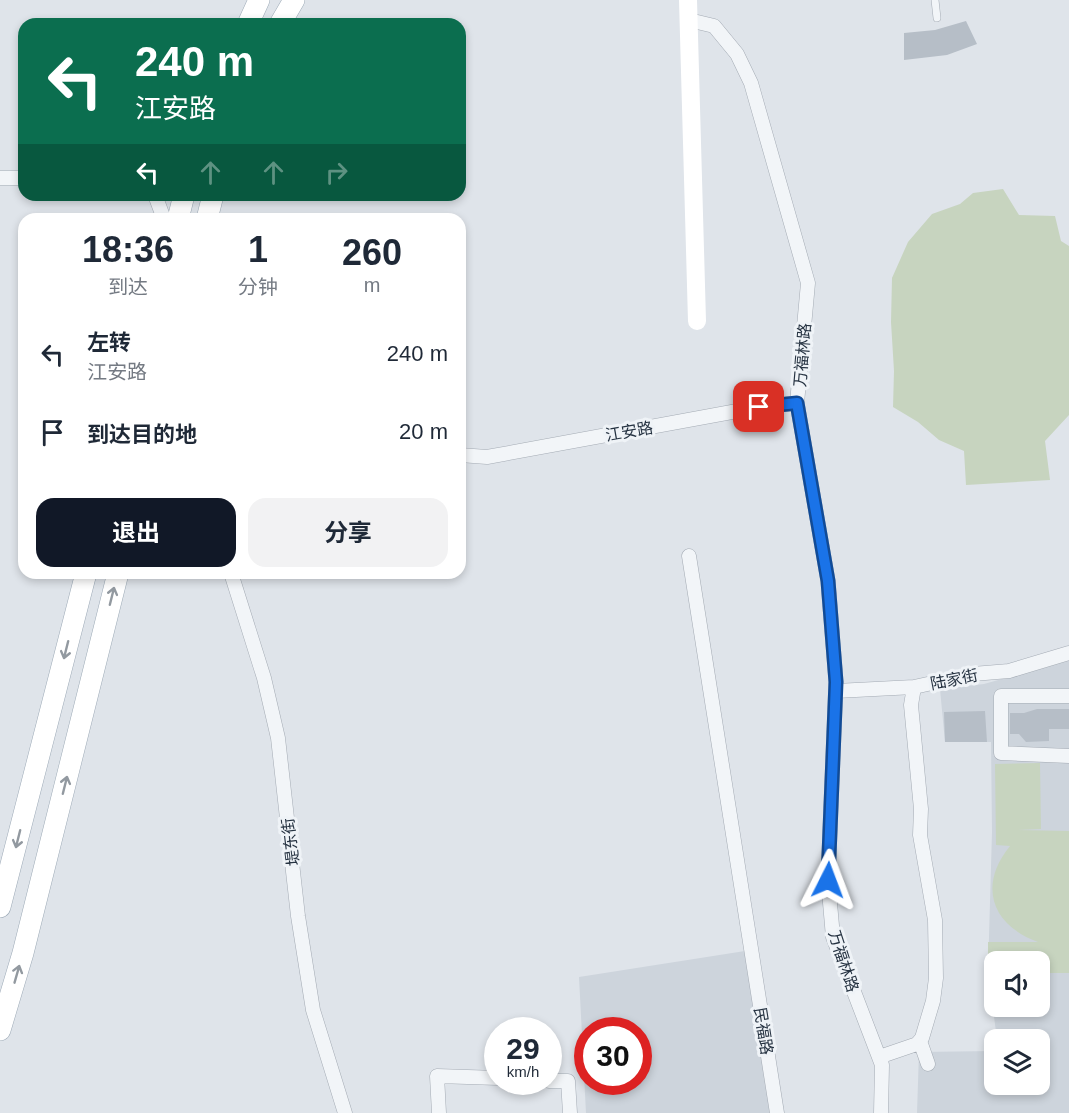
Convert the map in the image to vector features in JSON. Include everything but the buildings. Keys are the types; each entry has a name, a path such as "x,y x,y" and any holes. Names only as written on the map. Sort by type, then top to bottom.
{"main road":[{"path":"251,18 259,0"},
{"path":"284,18 294,0"},
{"path":"0,907 84,579"},
{"path":"0,1030 23,953 116,579"}],"street":[{"path":"688,0 697,321"},
{"name":"万福林路","path":"689,20 714,26 737,54 751,83 808,283 797,403 828,581 836,691 828,880 833,937 882,1065 881,1113"},
{"path":"0,178 18,178"},
{"name":"江安路","path":"466,455 487,457 759,407 797,403"},
{"name":"民福路","path":"689,556 777,1113"},
{"name":"堤东街","path":"233,579 264,678 278,738 298,916 313,1010 345,1113"},
{"name":"陆家街","path":"836,691 914,687 973,674 1009,671 1069,653"},
{"path":"879,1057 920,1041 933,1001 936,978 935,920 920,835 921,809 911,705 914,687"},
{"path":"1069,696 1001,696 1000,753 1069,756"},
{"path":"920,1041 928,1064"},
{"path":"439,1113 436,1076 484,1078"},
{"path":"562,1082 568,1082 570,1113"}],"lane":[{"path":"935,0 937,18"}],"shaded area":[{"path":"1069,660 1069,1113 917,1113 919,1052 984,1051 984,1095 1050,1095 1050,1029 996,1029 994,1017 1050,1017 1050,951 989,951 992,832 991,742 945,742 940,689 984,684"},
{"path":"745,951 771,1113 586,1113 585,1095 652,1095 652,1017 581,1017 579,977"}],"green space":[{"path":"1003,189 1019,215 1055,216 1061,241 1069,246 1069,415 1045,441 1050,480 966,485 964,451 939,440 918,422 893,407 892,278 908,242 932,214 960,204 973,193"},
{"path":"1040,763 1041,829 1018,830 1069,831 1069,973 1050,973 1050,951 988,951 988,942 1038,942 1022,935 1009,925 994,902 992,889 994,875 1010,846 996,845 995,764"}],"route":[{"path":"759,407 797,403 828,581 836,682 828,880"}]}
